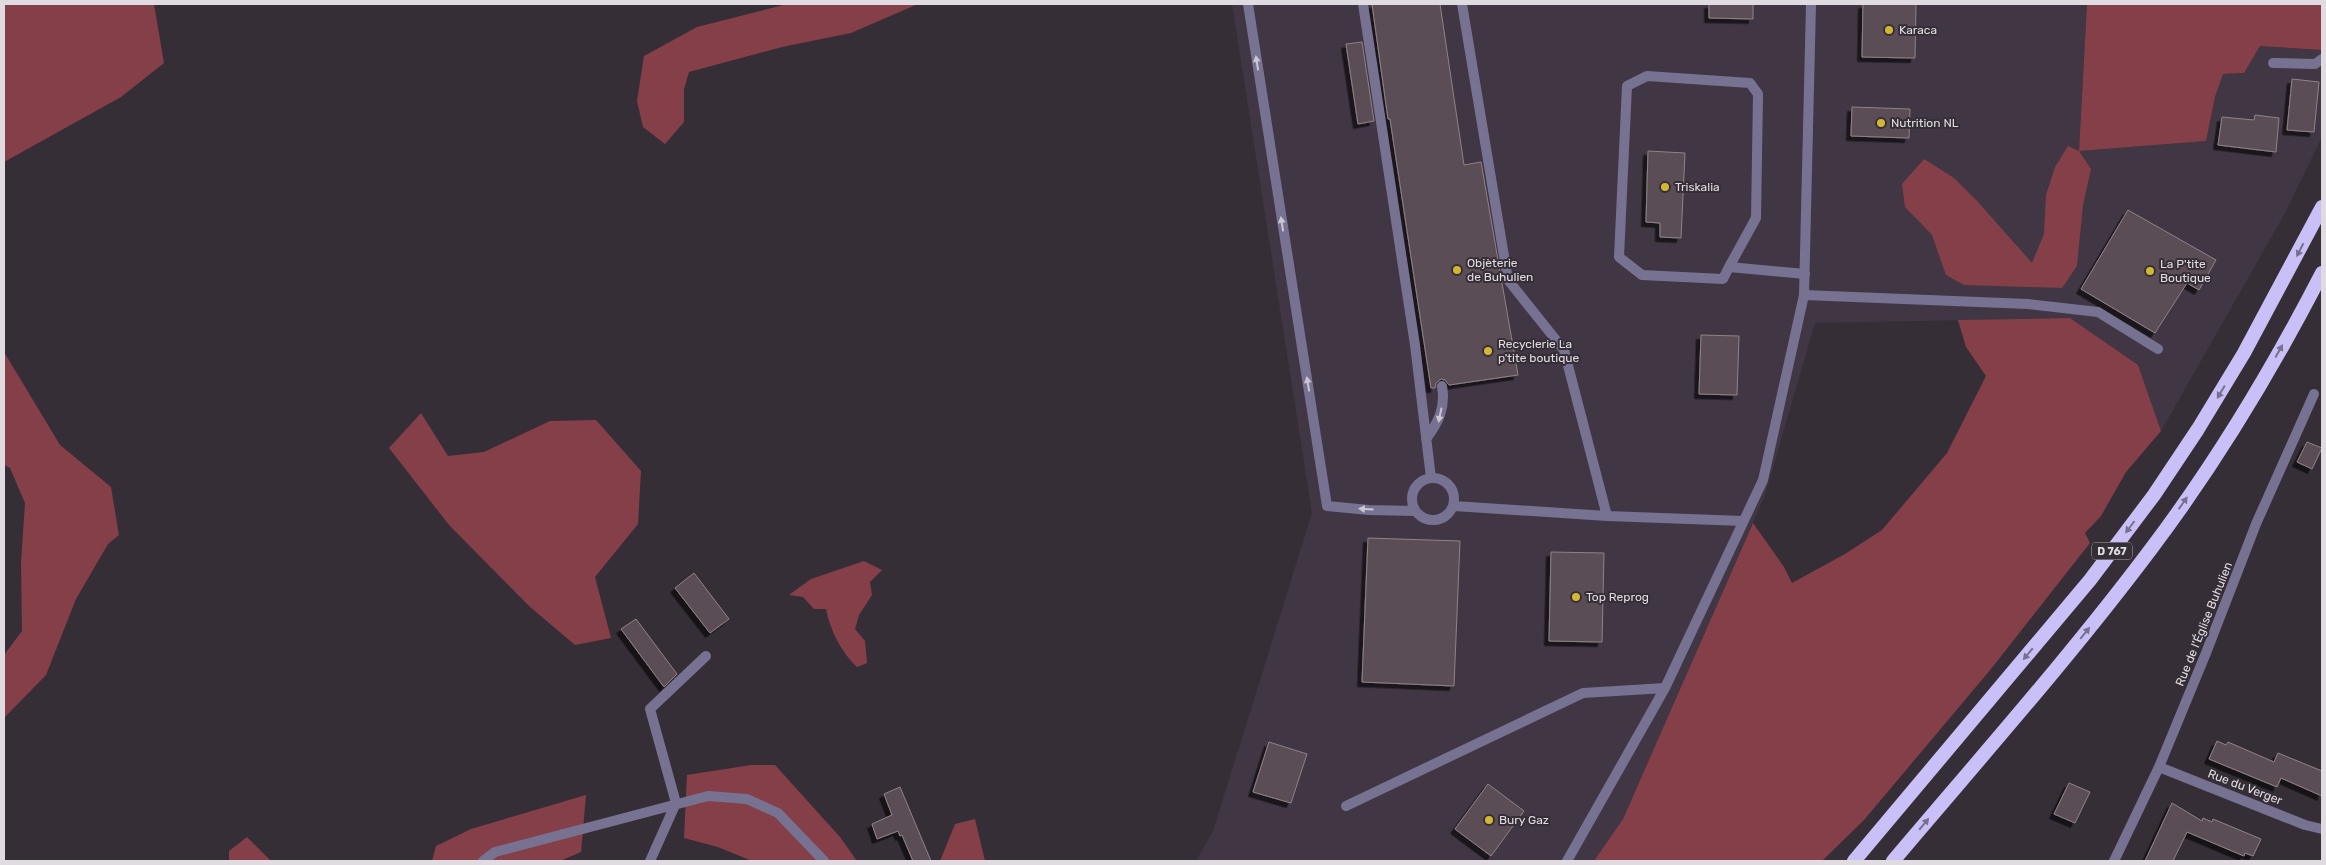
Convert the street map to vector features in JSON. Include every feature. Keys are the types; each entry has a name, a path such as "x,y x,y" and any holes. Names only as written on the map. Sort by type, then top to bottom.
{"highway":[{"name":"D 767","path":"1854,861 2090,580 2154,495 2198,429 2244,353 2322,207"},
{"name":"D 767","path":"1893,861 2085,633 2152,548 2220,449 2263,379 2322,272"}],"street":[{"path":"1248,4 1327,506 1369,510 1415,511"},
{"path":"1363,4 1415,346 1431,478"},
{"path":"1462,4 1508,280 1564,350 1608,516"},
{"path":"1567,861 1665,688 1763,480 1804,295 1811,4"},
{"path":"2273,63 2315,64 2322,59"},
{"path":"1647,76 1750,83 1758,94 1756,218 1729,267 1723,279 1642,275 1619,258 1627,86 1647,76"},
{"path":"1729,267 1805,274"},
{"path":"1804,295 2028,304 2098,312 2158,348"},
{"path":"1426,439 1438,423 1444,396 1442,386"},
{"name":"Rue de l'Église Buhulien","path":"2114,861 2159,767 2256,524 2314,394"},
{"path":"1431,478 1443,480 1452,488 1455,500 1454,506 1445,517 1432,521 1415,511 1412,504 1414,490 1418,484 1431,478"},
{"path":"1454,506 1608,516 1743,521"},
{"path":"650,861 676,803 650,709 706,656"},
{"path":"1346,806 1583,694 1665,688"},
{"name":"Rue du Verger","path":"2159,767 2322,829"},
{"path":"483,861 495,852 708,796 747,800 778,813 824,861"}],"shaded area":[{"path":"4,4 154,4 164,63 121,97 4,162"},
{"path":"787,4 918,4 851,33 782,47 689,72 684,89 684,122 665,144 643,127 637,101 644,56 697,27"},
{"path":"1232,4 2087,4 2079,151 2206,141 2215,97 2223,74 2244,73 2260,46 2322,50 2322,137 2284,215 2161,431 2138,365 2070,318 1815,323 1765,495 1623,819 1594,861 1196,861 1213,831 1312,513"},
{"path":"2087,4 2322,4 2322,50 2260,46 2244,73 2223,74 2215,97 2206,141 2079,151"},
{"path":"2068,146 2079,151 2091,169 2083,205 2077,266 2062,288 1964,285 1946,275 1932,235 1905,207 1902,184 1924,159 1954,178 2032,263 2044,234 2046,195 2055,167"},
{"path":"2070,318 2138,365 2161,431 2126,472 2101,516 2085,533 2090,543 1991,669 1864,820 1822,861 1594,861 1623,819 1753,523 1784,567 1792,583 1845,554 1882,530 1947,453 1986,376 1966,347 1958,320"},
{"path":"4,352 60,445 111,487 119,535 108,544 76,599 46,675 5,717 4,655 22,631 21,563 25,503 10,468 4,465"},
{"path":"421,413 448,456 484,452 550,421 596,420 641,471 638,524 595,577 611,638 575,645 529,606 449,525 389,448"},
{"path":"864,561 882,570 870,582 872,595 859,615 855,629 865,641 867,663 857,667 846,655 837,640 830,625 826,609 814,609 803,597 789,595 811,579"},
{"path":"751,765 775,765 840,837 857,861 752,861 718,847 684,838 687,775"},
{"path":"586,795 581,852 560,861 432,861 436,846 471,829"},
{"path":"975,819 985,861 940,861 955,824"},
{"path":"247,837 271,861 229,861 229,851"}],"building":[{"name":"Objèterie de Buhulien","path":"1372,4 1440,4 1464,165 1481,162 1518,375 1449,385 1445,380 1441,379 1436,383 1435,388 1431,388 1390,119 1388,119"},
{"path":"1709,4 1753,4 1753,19 1709,18"},
{"name":"Karaca","path":"1863,4 1916,4 1915,58 1862,57"},
{"path":"1362,42 1374,121 1358,124 1346,44"},
{"path":"2292,79 2319,82 2314,132 2287,130"},
{"name":"Nutrition NL","path":"1852,107 1910,109 1909,138 1851,136"},
{"path":"2255,115 2279,118 2276,152 2218,145 2222,117 2254,120"},
{"name":"Triskalia","path":"1648,151 1685,153 1681,238 1660,237 1660,223 1646,222"},
{"name":"La P'tite Boutique","path":"2128,210 2216,260 2199,290 2187,283 2155,333 2081,289"},
{"path":"1701,335 1739,336 1737,395 1699,394"},
{"path":"2307,442 2322,448 2312,469 2297,462"},
{"path":"1368,538 1460,541 1454,686 1362,682"},
{"name":"Top Reprog","path":"1551,552 1604,553 1602,642 1549,641"},
{"path":"694,573 729,619 710,633 675,588"},
{"path":"636,619 677,674 664,687 621,629"},
{"path":"2217,741 2226,745 2228,742 2274,762 2278,753 2322,771 2322,796 2281,778 2277,787 2209,759"},
{"path":"1269,742 1307,754 1291,803 1253,792"},
{"path":"2069,783 2090,792 2075,823 2054,814"},
{"name":"Bury Gaz","path":"1488,784 1524,811 1491,856 1455,829"},
{"path":"900,787 931,861 913,861 902,835 900,836 898,831 877,839 872,824 892,815 884,794"},
{"path":"2172,803 2202,821 2203,818 2212,822 2213,819 2261,839 2253,856 2245,853 2244,856 2187,832 2173,861 2145,861"}],"place":[{"name":"Karaca","path":"1889,30"},
{"name":"Nutrition NL","path":"1881,123"},
{"name":"Triskalia","path":"1665,187"},
{"name":"Objèterie de Buhulien","path":"1457,270"},
{"name":"La P'tite Boutique","path":"2150,271"},
{"name":"Recyclerie La p'tite boutique","path":"1488,351"},
{"name":"Top Reprog","path":"1576,597"},
{"name":"Bury Gaz","path":"1489,820"}]}
